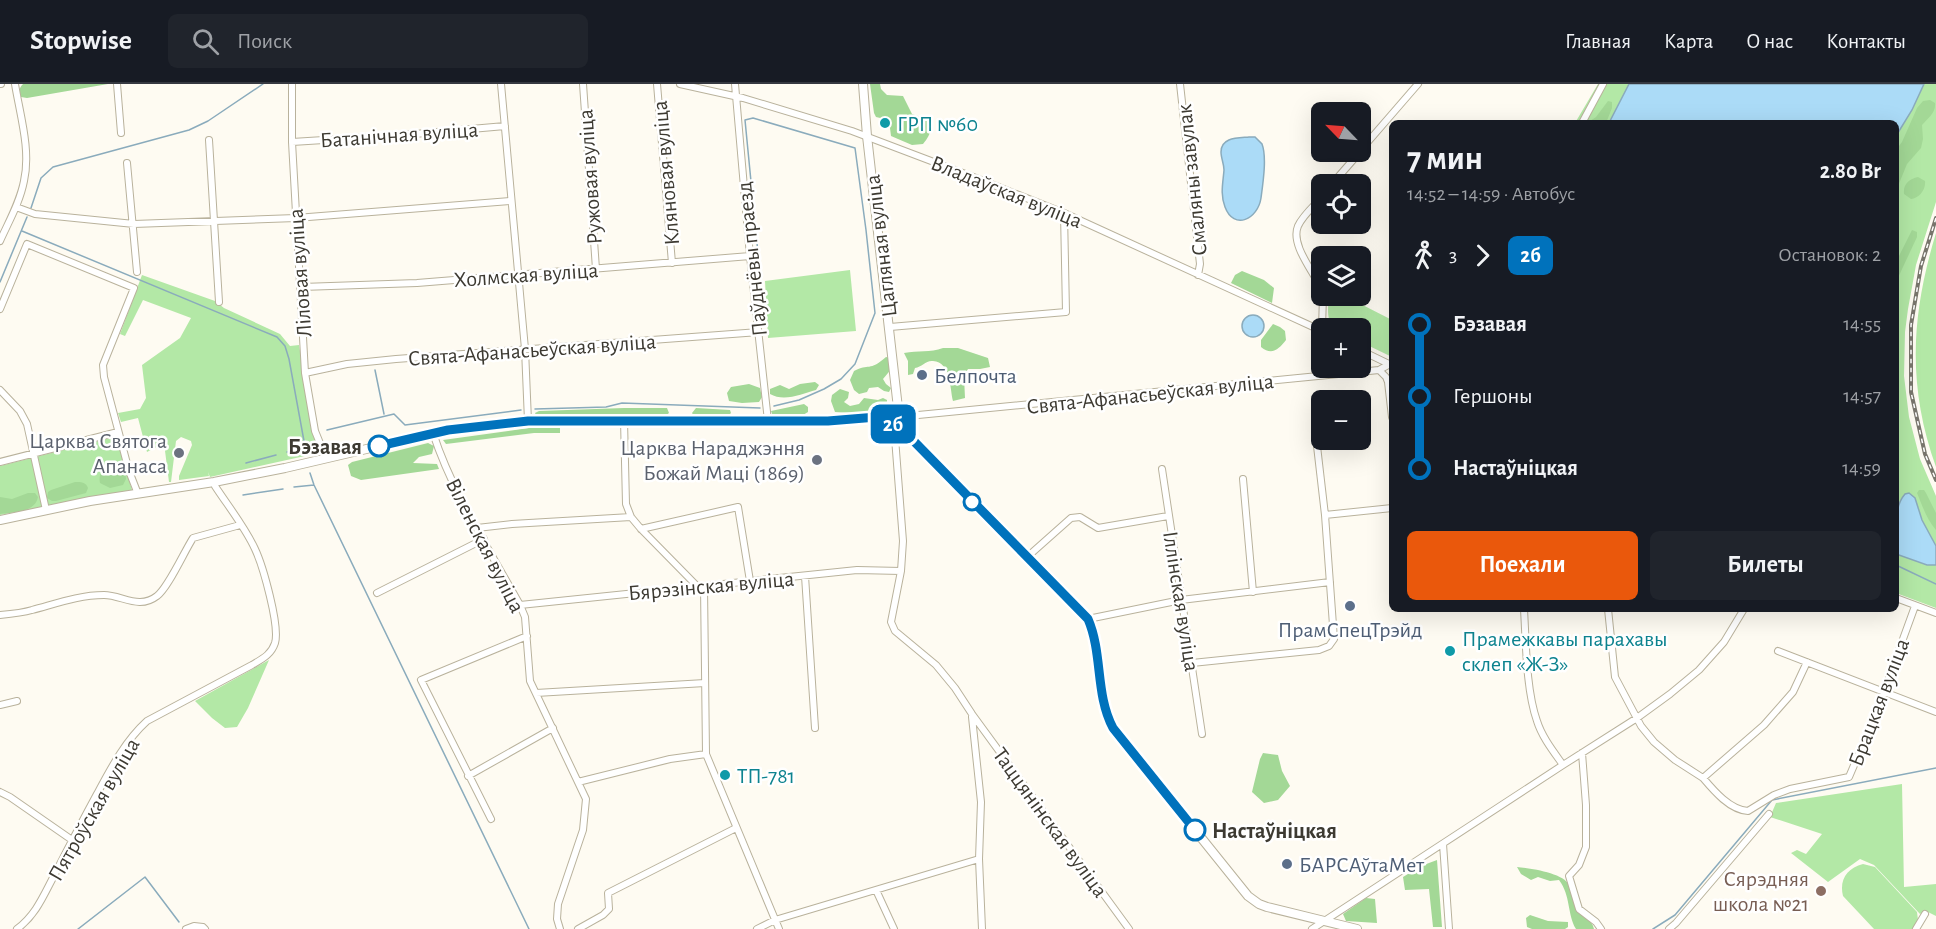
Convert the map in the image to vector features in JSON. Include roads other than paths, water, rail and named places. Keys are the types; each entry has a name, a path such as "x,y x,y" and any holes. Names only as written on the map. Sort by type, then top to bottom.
{"street":[{"path":"0,241 3,228 16,207 25,179 24,140 15,84"},
{"path":"117,84 122,133"},
{"name":"Ліловая вуліца","path":"292,84 292,141 302,287 305,373 315,430 326,458"},
{"path":"501,84 525,349 528,421"},
{"name":"Ружовая вуліца","path":"583,84 596,269"},
{"name":"Кляновая вуліца","path":"657,84 672,262"},
{"name":"Владаўская вуліца","path":"680,84 736,97 867,136 1064,213 1311,325"},
{"name":"Паўднёвы праезд","path":"735,84 750,256 768,421"},
{"name":"Цагляная вуліца","path":"863,84 898,408"},
{"name":"Смаляны завулак","path":"1180,84 1200,264 1198,275"},
{"path":"1371,138 1418,84"},
{"path":"1584,120 1604,84"},
{"name":"Батанічная вуліца","path":"292,141 506,126"},
{"path":"209,140 219,302"},
{"path":"1340,174 1351,162"},
{"path":"127,163 137,272"},
{"path":"16,207 35,214 134,224 296,218 511,201"},
{"path":"1311,209 1302,219 1296,235 1300,249 1311,270"},
{"path":"890,327 1066,312 1064,213"},
{"path":"0,309 27,244 134,288 103,365 118,432 138,494"},
{"name":"Холмская вуліца","path":"302,287 417,283 518,273 750,256"},
{"name":"Свята-Афанасьеўская вуліца","path":"305,373 347,364 759,332"},
{"path":"1371,355 1389,363"},
{"name":"Свята-Афанасьеўская вуліца","path":"908,416 1379,370 1389,365"},
{"path":"1379,370 1389,382"},
{"path":"0,390 24,417 46,510"},
{"path":"889,416 892,410 898,408 906,411 908,416 905,424 897,425"},
{"path":"0,519 214,482 448,430 528,421 833,421 889,416"},
{"path":"889,416 1088,619 1095,639 1106,716 1113,728 1248,896 1267,908 1357,929"},
{"path":"624,420 626,504 641,529 700,586 706,754 779,929"},
{"path":"897,425 903,541 901,571"},
{"path":"0,462 118,432"},
{"name":"Віленская вуліца","path":"433,433 477,528 520,605 525,617 530,681 586,800 583,830 558,904 557,919 560,929"},
{"path":"1192,663 1319,650 1329,646 1334,639 1325,515 1317,450"},
{"name":"Іллінская вуліца","path":"1162,469 1202,734"},
{"path":"1243,479 1253,592"},
{"name":"Пятроўская вуліца","path":"17,929 31,917 40,904 106,778 135,732 147,721 268,655 275,643 276,627 255,549 214,482"},
{"path":"641,529 738,507 750,581"},
{"path":"1325,515 1389,508"},
{"path":"1026,558 1071,518 1080,517 1098,528 1168,516"},
{"path":"477,528 632,517"},
{"path":"0,615 30,611 74,599 105,595 141,602 155,598 168,583 193,538 240,525"},
{"path":"377,592 483,539"},
{"name":"Бярэзінская вуліца","path":"520,605 857,570 901,571"},
{"name":"Таццянінская вуліца","path":"901,571 891,622 895,631 936,665 955,688 1129,929"},
{"path":"805,576 815,728"},
{"path":"1088,619 1181,600 1330,582"},
{"path":"1899,599 1936,613"},
{"name":"Брацкая вуліца","path":"1703,778 1719,797 1743,811 1748,811 1774,795 1790,789 1850,777 1915,606"},
{"path":"1524,612 1536,720 1543,736 1563,765"},
{"path":"1608,612 1615,677 1641,726 1654,742 1675,760 1703,778 1764,725 1793,692 1807,662"},
{"path":"1312,929 1638,718 1699,670 1724,642 1742,612"},
{"path":"491,819 421,680 527,636"},
{"path":"1778,651 1936,712"},
{"path":"536,693 705,683"},
{"path":"0,705 16,701"},
{"path":"972,714 981,802 979,859 982,929"},
{"path":"468,776 553,728"},
{"path":"1582,753 1586,847 1579,865 1569,876 1579,909 1596,922 1601,929"},
{"path":"578,782 670,759 706,754"},
{"path":"0,792 72,840"},
{"path":"1669,929 1769,814"},
{"path":"578,929 609,909 608,893 736,828"},
{"path":"1443,844 1449,929"},
{"path":"757,929 776,920 979,859"},
{"path":"876,890 894,929"},
{"path":"1916,929 1925,914"},
{"path":"186,929 194,926 205,929"}],"water":[{"path":"1629,84 1924,84 1899,131 1899,120 1611,120"},
{"path":"1255,137 1262,144 1263,149 1261,198 1251,216 1240,220 1234,219 1223,202 1222,147 1224,143 1235,138"},
{"path":"1253,315 1261,318 1264,326 1261,334 1253,337 1245,334 1242,326 1245,318"},
{"path":"1909,493 1915,498 1922,520 1936,546 1936,565 1927,565 1899,555 1899,505 1905,494"}],"waterway":[{"path":"31,208 41,178 53,167 189,130 208,121 263,84"},
{"path":"760,274 745,120 753,118 855,148 875,313 855,364 841,379 799,400 774,406"},
{"path":"0,282 27,217"},
{"path":"22,231 277,337 285,346 289,359 306,452"},
{"path":"375,370 384,414"},
{"path":"535,409 606,407 622,403 760,408"},
{"path":"327,430 394,414 405,425 521,410"},
{"path":"287,452 304,448"},
{"path":"246,463 276,455"},
{"path":"310,473 529,929"},
{"path":"294,487 314,485"},
{"path":"243,495 283,489"},
{"path":"1899,566 1936,584"},
{"path":"1653,929 1675,915 1772,800 1936,768"},
{"path":"78,929 145,877 179,922"}],"railway":[{"path":"1936,218 1921,266 1911,325 1911,392 1925,454 1936,480"}],"place":[{"name":"ГРП №60","path":"885,123"},
{"name":"Белпочта","path":"922,375"},
{"name":"Бэзавая","path":"379,446"},
{"name":"Царква Святога Апанаса","path":"179,453"},
{"name":"Царква Нараджэння Божай Маці (1869)","path":"817,460"},
{"name":"ПрамСпецТрэйд","path":"1350,606"},
{"name":"Прамежкавы парахавы склеп «Ж-З»","path":"1450,651"},
{"name":"ТП-781","path":"725,775"},
{"name":"Настаўніцкая","path":"1195,830"},
{"name":"БАРСАўтаМет","path":"1287,864"},
{"name":"Сярэдняя школа №21","path":"1821,891"}]}
